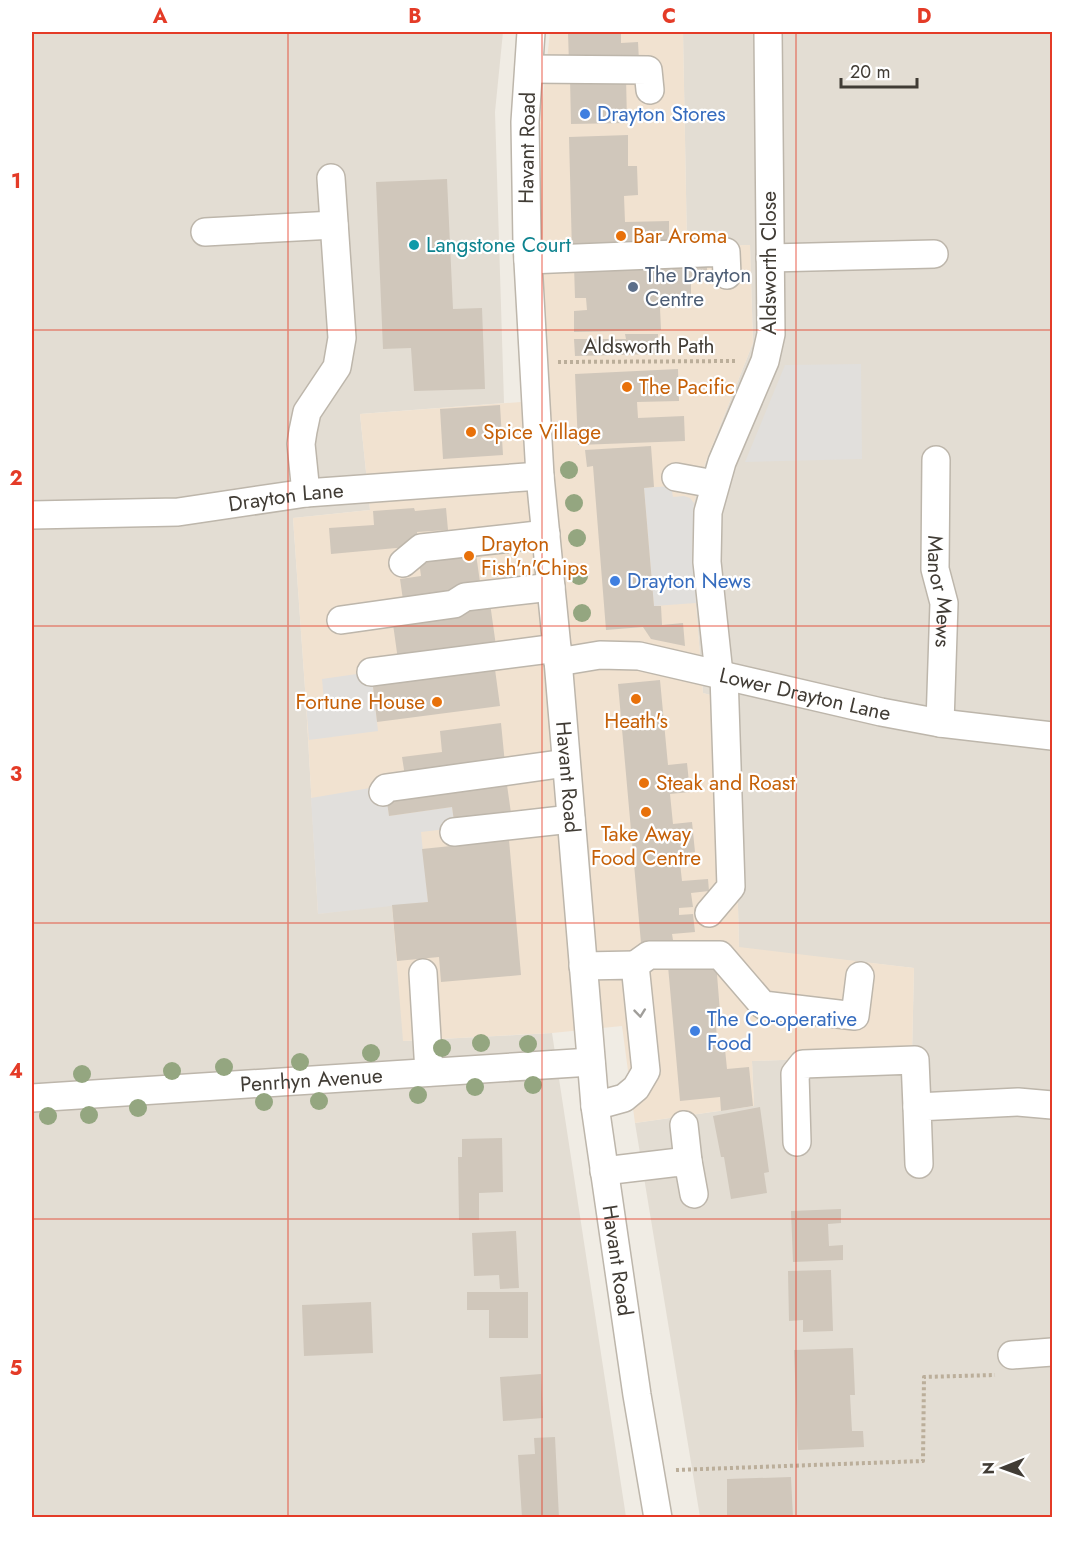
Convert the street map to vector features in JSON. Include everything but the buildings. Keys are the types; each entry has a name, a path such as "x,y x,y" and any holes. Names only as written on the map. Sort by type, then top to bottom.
{"street":[{"name":"Havant Road","path":"531,32 525,122 528,260 540,476 558,655 595,1106 637,1395 658,1518"},
{"name":"Aldsworth Close","path":"709,913 731,886 721,674 707,562 708,512 714,484 765,361 771,334 768,32"},
{"path":"528,69 648,70 650,90"},
{"path":"306,493 301,444 307,412 337,367 342,338 331,178"},
{"path":"205,232 334,225"},
{"path":"528,260 726,252 728,275"},
{"path":"770,258 934,254"},
{"name":"Manor Mews","path":"936,460 935,569 944,603 940,723"},
{"name":"Drayton Lane","path":"32,515 178,512 306,493 540,476"},
{"path":"676,477 714,484"},
{"path":"403,563 421,548 546,534"},
{"path":"341,620 454,604 465,597 551,587"},
{"name":"Lower Drayton Lane","path":"371,672 558,655 639,656 881,712 940,723 1053,736"},
{"path":"383,792 386,789 566,763"},
{"path":"454,832 571,819"},
{"path":"583,966 635,965 649,955 720,955 762,1005 855,1016 860,976"},
{"path":"595,1106 624,1098 636,1088 646,1071 635,965"},
{"path":"423,973 429,1072"},
{"path":"797,1142 795,1074 803,1064 915,1060 919,1164"},
{"name":"Penrhyn Avenue","path":"32,1098 591,1062"},
{"path":"917,1107 1018,1102 1053,1105"},
{"path":"684,1125 694,1194"},
{"path":"604,1172 688,1161"},
{"path":"1012,1355 1053,1352"}],"path":[{"name":"Aldsworth Path","path":"533,362 765,361"},
{"path":"651,1471 923,1461 924,1377 1010,1375 1012,1355"}],"shaded area":[{"path":"32,32 503,32 495,112 504,403 360,414 370,510 293,518 318,913 392,905 404,1041 552,1033 626,1517 32,1517"},
{"path":"550,32 683,32 687,246 750,245 753,343 705,464 694,503 692,555 703,693 733,701 739,947 914,968 912,1055 752,1061 754,1106 635,1123 622,1026 552,1033 403,1041 392,905 318,914 293,518 370,510 360,414 547,400 539,134"},
{"path":"683,32 1052,32 1052,1517 700,1517 635,1123 754,1106 752,1061 912,1055 914,968 739,948 733,701 703,693 692,555 694,503 705,464 753,343 750,245 687,247"},
{"path":"861,364 862,459 745,462 785,365"},
{"path":"671,486 673,497 684,496 690,498 694,503 692,555 696,603 654,606 644,488"},
{"path":"371,672 378,731 309,740 306,703 324,701 322,679"},
{"path":"376,787 387,794 389,816 452,807 455,828 421,832 428,902 318,914 311,798"}],"place":[{"name":"Drayton Stores","path":"585,114"},
{"name":"Bar Aroma","path":"621,236"},
{"name":"Langstone Court","path":"414,245"},
{"name":"The Drayton Centre","path":"633,287"},
{"name":"The Pacific","path":"627,387"},
{"name":"Spice Village","path":"471,432"},
{"name":"Drayton Fish'n'Chips","path":"469,556"},
{"name":"Drayton News","path":"615,581"},
{"name":"Heath's","path":"636,699"},
{"name":"Fortune House","path":"437,702"},
{"name":"Steak and Roast","path":"644,783"},
{"name":"Take Away Food Centre","path":"646,812"},
{"name":"The Co-operative Food","path":"695,1031"}]}
